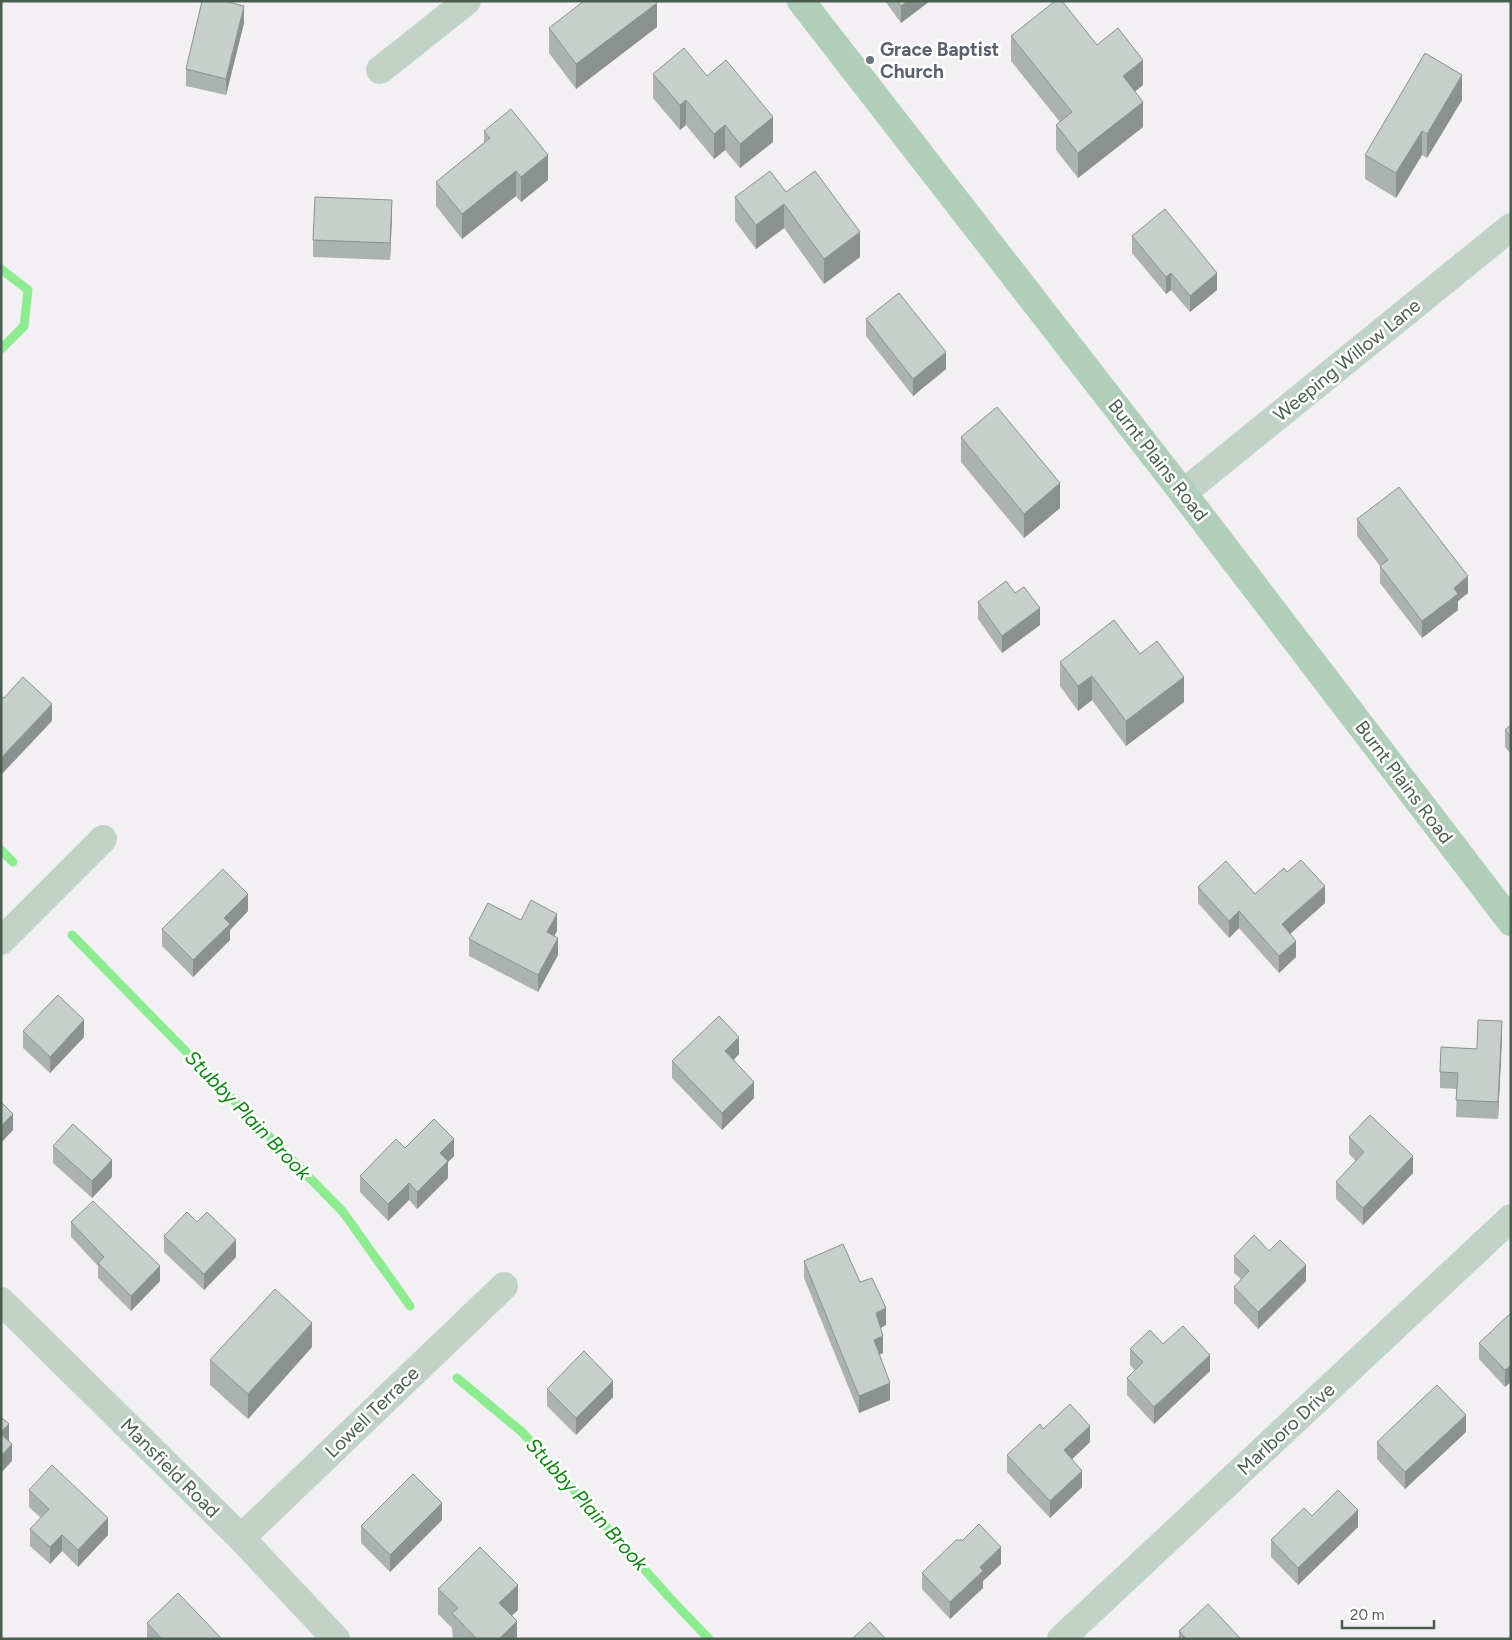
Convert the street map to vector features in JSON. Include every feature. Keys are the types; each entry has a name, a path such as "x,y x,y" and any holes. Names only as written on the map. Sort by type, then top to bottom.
{"main road":[{"name":"Burnt Plains Road","path":"801,1 1183,493 1511,922"}],"street":[{"path":"380,70 468,1"},
{"name":"Weeping Willow Lane","path":"1183,493 1511,227"},
{"path":"1,941 103,839"},
{"name":"Marlboro Drive","path":"1061,1639 1511,1218"},
{"name":"Lowell Terrace","path":"241,1538 504,1286"},
{"name":"Mansfield Road","path":"1,1301 241,1538 336,1639"}],"building":[{"path":"202,1 224,1 244,6 226,79 186,69"},
{"path":"584,1 656,1 657,3 576,64 549,28"},
{"path":"897,1 908,1 901,6"},
{"path":"1055,1 1062,1 1097,45 1118,28 1143,60 1123,76 1143,102 1078,153 1056,125 1072,112 1011,36"},
{"path":"684,48 707,76 726,60 773,117 740,144 725,125 714,134 686,100 680,105 653,74"},
{"path":"1425,53 1462,75 1427,134 1422,131 1396,173 1365,155"},
{"path":"511,109 548,155 521,177 516,171 462,214 436,182 490,138 484,131"},
{"path":"770,171 786,192 815,171 860,232 824,259 784,204 756,225 735,197"},
{"path":"315,197 392,200 390,243 313,240"},
{"path":"1165,209 1217,273 1190,296 1171,273 1166,277 1132,236"},
{"path":"899,293 946,352 913,379 866,319"},
{"path":"997,407 1060,483 1024,514 961,437"},
{"path":"1399,487 1468,576 1454,588 1458,594 1422,621 1380,566 1388,560 1357,519"},
{"path":"1006,581 1015,593 1024,587 1040,608 1002,636 978,602"},
{"path":"1114,620 1140,654 1157,641 1184,677 1126,721 1092,676 1078,686 1060,662"},
{"path":"23,677 52,704 1,758 1,696 4,698"},
{"path":"1511,725 1511,737 1505,730"},
{"path":"1301,860 1325,886 1282,924 1296,941 1279,956 1239,911 1229,921 1198,887 1226,861 1255,894 1284,868 1287,872"},
{"path":"223,869 248,894 224,918 230,924 193,960 162,929"},
{"path":"531,900 557,914 547,932 558,938 538,975 469,939 488,903 521,920"},
{"path":"58,995 84,1020 50,1057 23,1031"},
{"path":"719,1016 739,1037 725,1051 754,1082 722,1113 672,1061"},
{"path":"1478,1020 1502,1021 1498,1102 1456,1100 1458,1073 1440,1072 1441,1047 1477,1049"},
{"path":"1,1102 13,1114 1,1126"},
{"path":"1370,1115 1413,1156 1363,1208 1336,1182 1364,1152 1349,1137"},
{"path":"434,1119 454,1139 440,1153 448,1161 417,1192 409,1183 388,1204 360,1176 396,1139 405,1148"},
{"path":"73,1124 112,1160 92,1181 53,1146"},
{"path":"93,1201 160,1266 131,1296 98,1263 104,1257 71,1222"},
{"path":"187,1212 197,1222 207,1212 236,1240 204,1274 164,1236"},
{"path":"1254,1235 1269,1251 1280,1240 1306,1265 1258,1312 1234,1287 1249,1271 1234,1256"},
{"path":"843,1244 860,1282 872,1278 886,1308 876,1313 883,1336 874,1340 890,1383 859,1396 804,1261"},
{"path":"275,1289 312,1323 248,1394 210,1360"},
{"path":"1511,1313 1511,1365 1505,1370 1479,1343"},
{"path":"1183,1326 1210,1355 1154,1407 1127,1378 1143,1362 1130,1349 1150,1330 1163,1344"},
{"path":"584,1351 613,1381 576,1418 547,1389"},
{"path":"1437,1385 1466,1415 1405,1472 1377,1442"},
{"path":"1070,1404 1090,1426 1064,1450 1082,1471 1050,1501 1007,1455 1040,1424 1043,1429"},
{"path":"1,1417 9,1424 1,1432"},
{"path":"1,1434 12,1444 1,1456"},
{"path":"52,1465 108,1518 78,1550 62,1535 50,1547 30,1529 49,1509 29,1490"},
{"path":"413,1474 442,1503 390,1555 361,1526"},
{"path":"1338,1490 1358,1510 1298,1568 1271,1540 1304,1508 1312,1516"},
{"path":"979,1524 1001,1547 980,1567 983,1571 950,1602 922,1573 956,1540 963,1540"},
{"path":"480,1547 518,1585 499,1603 517,1621 499,1639 477,1639 452,1613 458,1608 438,1589"},
{"path":"178,1593 222,1639 162,1639 147,1623"},
{"path":"1208,1604 1241,1639 1186,1639 1179,1631"},
{"path":"870,1622 886,1639 852,1639"}],"waterway":[{"name":"Stubby Plain Brook","path":"1,269 28,290 24,326 1,349"},
{"name":"Stubby Plain Brook","path":"1,850 13,862"},
{"name":"Stubby Plain Brook","path":"72,935 343,1212 410,1306"},
{"name":"Stubby Plain Brook","path":"457,1378 522,1432 669,1597 709,1639"}],"place":[{"name":"Grace Baptist Church","path":"870,60"}]}
